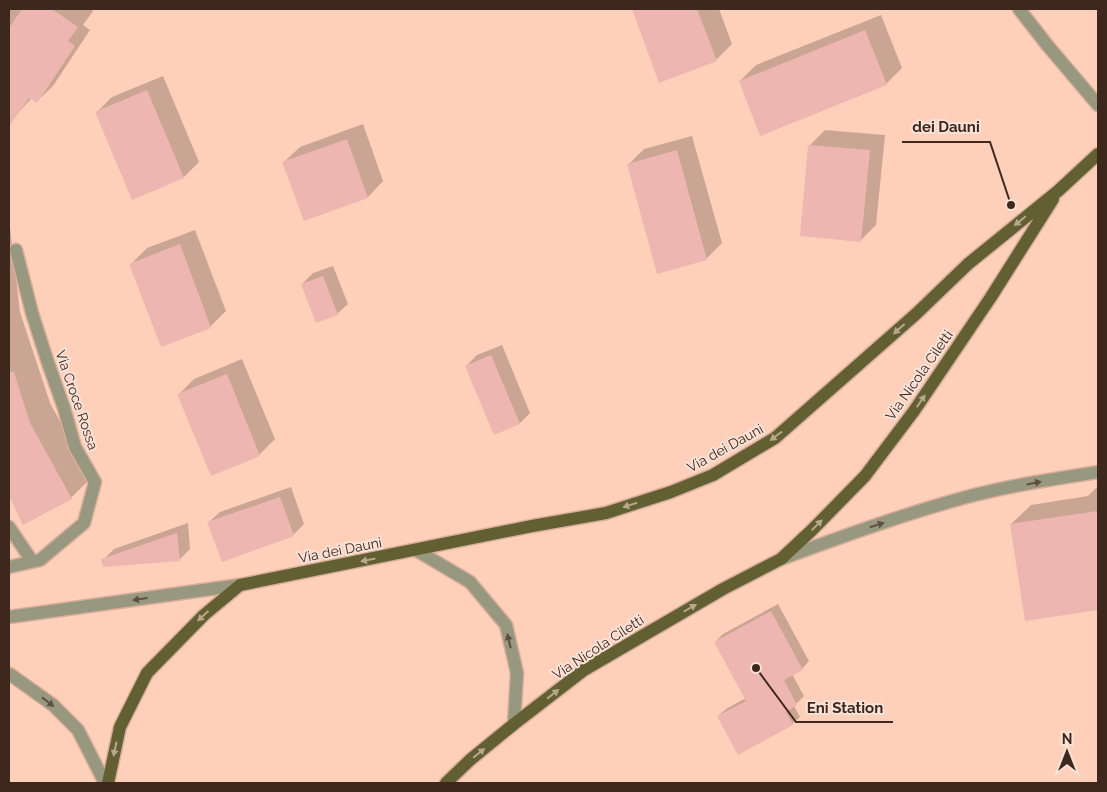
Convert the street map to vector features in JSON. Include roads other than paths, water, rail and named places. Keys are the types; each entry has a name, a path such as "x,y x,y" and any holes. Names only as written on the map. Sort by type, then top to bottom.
{"main road":[{"name":"Via dei Dauni","path":"240,585 532,526 606,514 713,475 775,438 916,314 968,264 1058,191 1098,154"},
{"name":"Via Nicola Ciletti","path":"446,783 470,760 584,670 723,589 782,559 865,476 914,411 992,297 1058,191"},
{"path":"106,783 120,727 147,673 204,615 240,585"}],"street":[{"path":"1019,9 1098,105"},
{"name":"Via Croce Rossa","path":"9,567 40,560 84,523 95,482 75,447 64,408 32,314 16,250"},
{"name":"Via Nicola Ciletti","path":"782,559 848,534 964,498 1034,482 1098,472"},
{"path":"9,527 32,562"},
{"path":"416,550 470,582 506,625 517,673 514,724"},
{"path":"9,617 240,585"},
{"path":"9,674 53,705 78,730 106,783"}],"place":[{"name":"dei Dauni","path":"1011,205"},
{"name":"Eni Station","path":"756,668"}]}
